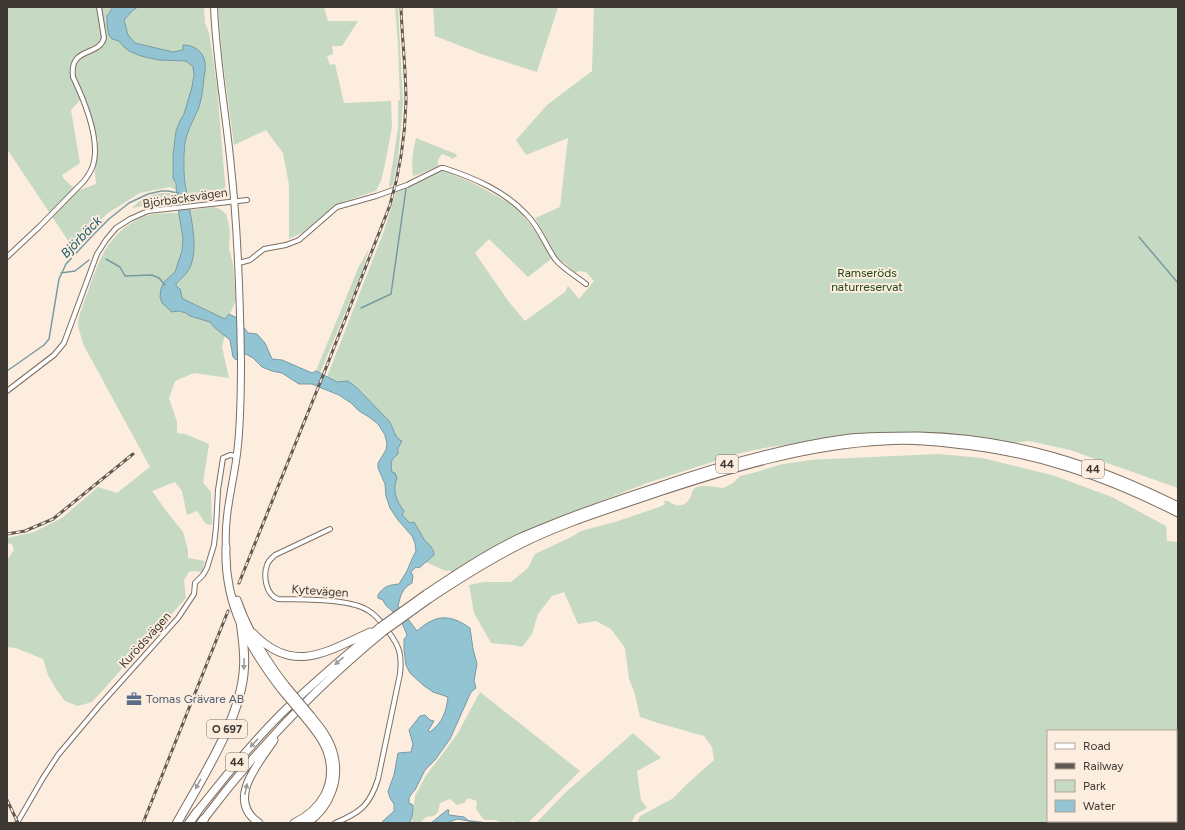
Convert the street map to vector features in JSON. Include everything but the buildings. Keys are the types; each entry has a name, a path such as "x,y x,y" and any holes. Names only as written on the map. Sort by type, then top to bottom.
{"highway":[{"name":"O 697","path":"177,823 223,738 237,704 244,668 244,626"},
{"name":"44","path":"189,823 197,812"}],"main road":[{"name":"44","path":"197,812 237,762 281,715 341,659 467,567 519,538 578,514 697,473 792,448 852,438 884,436 936,436 1016,446 1060,458 1094,469 1178,505"},
{"name":"44","path":"428,596 522,544 579,519 732,469 821,448 853,444 884,441 935,442 1015,452 1058,463 1100,477 1142,495 1178,513"},
{"name":"O 697","path":"226,547 229,584 235,610 283,687 309,718 322,730 333,753 336,769 334,784 329,799 321,811 307,823"},
{"path":"244,626 264,644 284,654 298,657 314,655 382,630"},
{"name":"44","path":"202,821 244,768 287,721 382,630"},
{"path":"294,823 306,816 317,806 325,793 330,776 329,761 325,747 309,718"},
{"path":"259,823 249,814 244,799 245,791 253,772 287,721"}],"street":[{"path":"7,257 40,227 84,181 93,167 95,149 94,139 86,108 72,72 73,64 76,58 103,41 104,38 99,7"},
{"name":"O 697","path":"214,7 217,48 232,167 239,263 241,362 240,412 237,456 227,517 226,547"},
{"path":"239,263 250,260 259,251 264,249 286,245 299,240 337,207 376,196 444,168 476,180 500,192 515,203 528,216 543,237 555,259 586,284"},
{"name":"Björbäcksvägen","path":"7,392 54,355 64,343 97,254 116,228 130,219 148,211 173,207 247,200"},
{"name":"Kurödsvägen","path":"17,823 42,778 58,755 100,705 178,618 194,594 195,583 203,576 214,545 218,490 223,458 227,455 237,456"},
{"name":"Kytevägen","path":"330,529 275,555 270,560 267,565 266,572 266,581 269,591 273,597 278,598 345,602 358,605 369,611 378,619 395,641 400,650 402,662 378,779 373,794 359,811 348,818 335,823"}],"green space":[{"path":"7,7 113,7 107,16 112,39 119,41 123,46 175,61 186,61 193,67 193,85 190,98 184,115 177,127 174,142 172,174 176,190 170,187 140,193 108,213 73,248 7,149","holes":["82,98 89,109 98,140 95,172 96,184 77,191 64,179 62,175 80,163 71,110"]},
{"path":"138,7 204,7 205,23 209,33 217,87 225,186 223,194 215,198 209,200 188,201 184,166 186,137 190,124 197,112 206,63 183,50 173,52 135,43 128,35 124,20 133,10"},
{"path":"218,7 324,7 328,21 358,21 342,46 332,46 333,54 327,56 330,65 335,64 344,103 391,101 392,127 381,181 376,191 334,206 302,233 289,239 289,185 283,153 266,130 234,145 222,55"},
{"path":"395,7 398,7 403,102 398,160 393,184 390,187 398,128 398,101 400,100"},
{"path":"433,7 558,7 537,72 484,55 435,36"},
{"name":"Ramseröds naturreservat","path":"594,7 1178,7 1178,488 1070,450 1029,441 968,448 927,438 832,438 764,448 737,454 647,483 567,514 503,545 453,573 449,570 446,571 425,562 432,556 410,523 402,515 396,500 388,469 394,447 365,397 357,388 337,382 327,377 384,231 396,192 439,170 443,170 479,186 516,207 541,238 551,259 528,277 489,239 475,253 509,302 525,321 565,292 568,286 579,299 594,281 586,272 579,271 575,273 565,263 559,261 535,218 560,207 568,138 526,155 516,140 547,105 592,71"},
{"path":"416,138 456,154 457,156 452,159 442,154 438,160 438,166 413,176 412,167"},
{"path":"160,193 176,195 177,203 132,208 144,198"},
{"path":"214,207 220,209 226,214 230,232 229,248 233,264 236,300 230,314 225,319 183,299 176,286 176,284 183,278 194,243 190,210"},
{"path":"179,213 183,238 182,251 175,272 164,282 160,297 172,312 179,311 210,322 225,335 222,347 229,378 194,373 175,381 169,398 177,422 177,433 185,434 209,444 203,483 211,492 212,525 206,524 197,511 187,515 182,491 175,482 152,491 183,532 188,550 188,558 205,561 202,572 189,572 184,580 186,598 92,702 78,706 65,701 56,689 48,675 43,659 16,648 7,647 7,560 14,550 12,544 7,543 7,538 34,532 62,518 98,487 117,493 150,467 83,344 78,320 101,258 114,238 132,222 145,216"},
{"path":"369,249 362,272 320,373 316,371 359,266"},
{"path":"938,454 982,458 1052,475 1112,497 1166,526 1167,541 1178,542 1178,823 637,823 640,816 672,799 714,760 712,747 704,736 640,717 635,694 629,679 625,648 611,629 596,621 578,624 564,592 552,596 538,614 532,634 522,647 491,643 474,613 469,585 484,582 511,582 528,568 535,554 581,531 618,521 662,506 665,504 664,501 668,501 675,505 684,504 689,500 695,488 709,486 723,488 733,483 740,476 783,464 811,460"},
{"path":"480,692 580,771 528,823 515,823 514,821 504,823 495,820 484,820 476,809 477,801 468,798 464,803 457,805 450,799 440,803 438,812 434,816 426,817 420,823 413,823 415,796 425,777 458,733"},
{"path":"633,733 661,758 637,771 641,800 647,808 636,814 631,823 536,823 565,793"}],"water":[{"path":"113,7 138,7 133,10 124,20 128,35 135,43 173,52 183,50 183,45 191,46 200,52 205,62 200,104 188,131 185,146 184,177 193,229 194,254 187,273 176,284 176,286 180,289 183,299 225,319 229,314 237,318 248,333 257,334 265,343 272,359 282,360 312,373 316,371 337,382 348,381 357,388 389,421 397,438 402,441 398,448 398,454 392,460 391,466 392,472 395,473 397,478 395,491 397,499 404,511 402,515 410,523 414,522 425,541 431,547 434,555 419,568 416,567 411,572 413,576 412,583 402,592 398,606 417,631 430,621 443,618 456,620 470,628 477,664 474,681 476,688 471,692 450,739 435,760 425,770 415,790 409,798 409,803 413,805 413,812 409,823 382,823 394,811 394,804 388,791 394,775 398,753 411,752 413,744 409,730 420,716 425,715 430,720 434,721 428,731 430,732 438,724 445,712 448,697 433,692 410,673 406,665 404,650 404,639 407,636 405,629 394,612 383,600 378,598 380,592 385,588 399,584 416,551 412,536 390,508 386,496 385,484 378,468 378,463 386,450 387,444 385,435 378,424 339,395 312,384 299,384 282,373 262,367 253,358 246,354 236,360 233,357 230,340 210,322 179,311 172,312 162,303 160,297 161,289 164,282 175,272 182,251 183,238 177,203 176,184 173,178 173,155 176,131 184,114 192,87 194,75 193,67 186,61 159,60 141,56 129,51 119,41 112,39 109,35 107,16"},
{"path":"449,810 449,815 464,817 469,821 457,819 447,823 431,823"}],"waterway":[{"path":"361,308 391,294 406,189"},
{"name":"Björbäck","path":"7,371 44,345 49,339 59,279 66,264 94,234 109,219 129,203 148,194 161,191 178,193"},
{"path":"1139,237 1178,283"},
{"path":"106,259 120,267 125,276 152,275 159,278 165,285"},
{"path":"61,273 75,271 89,260"},
{"path":"469,821 486,823"}],"railway":[{"path":"239,583 324,373 394,192 403,141 406,102 401,7"},
{"path":"7,534 25,531 53,519 133,454"},
{"path":"143,823 228,611"},
{"path":"7,800 18,823"}],"place":[{"name":"Tomas Grävare AB","path":"134,699"}]}
